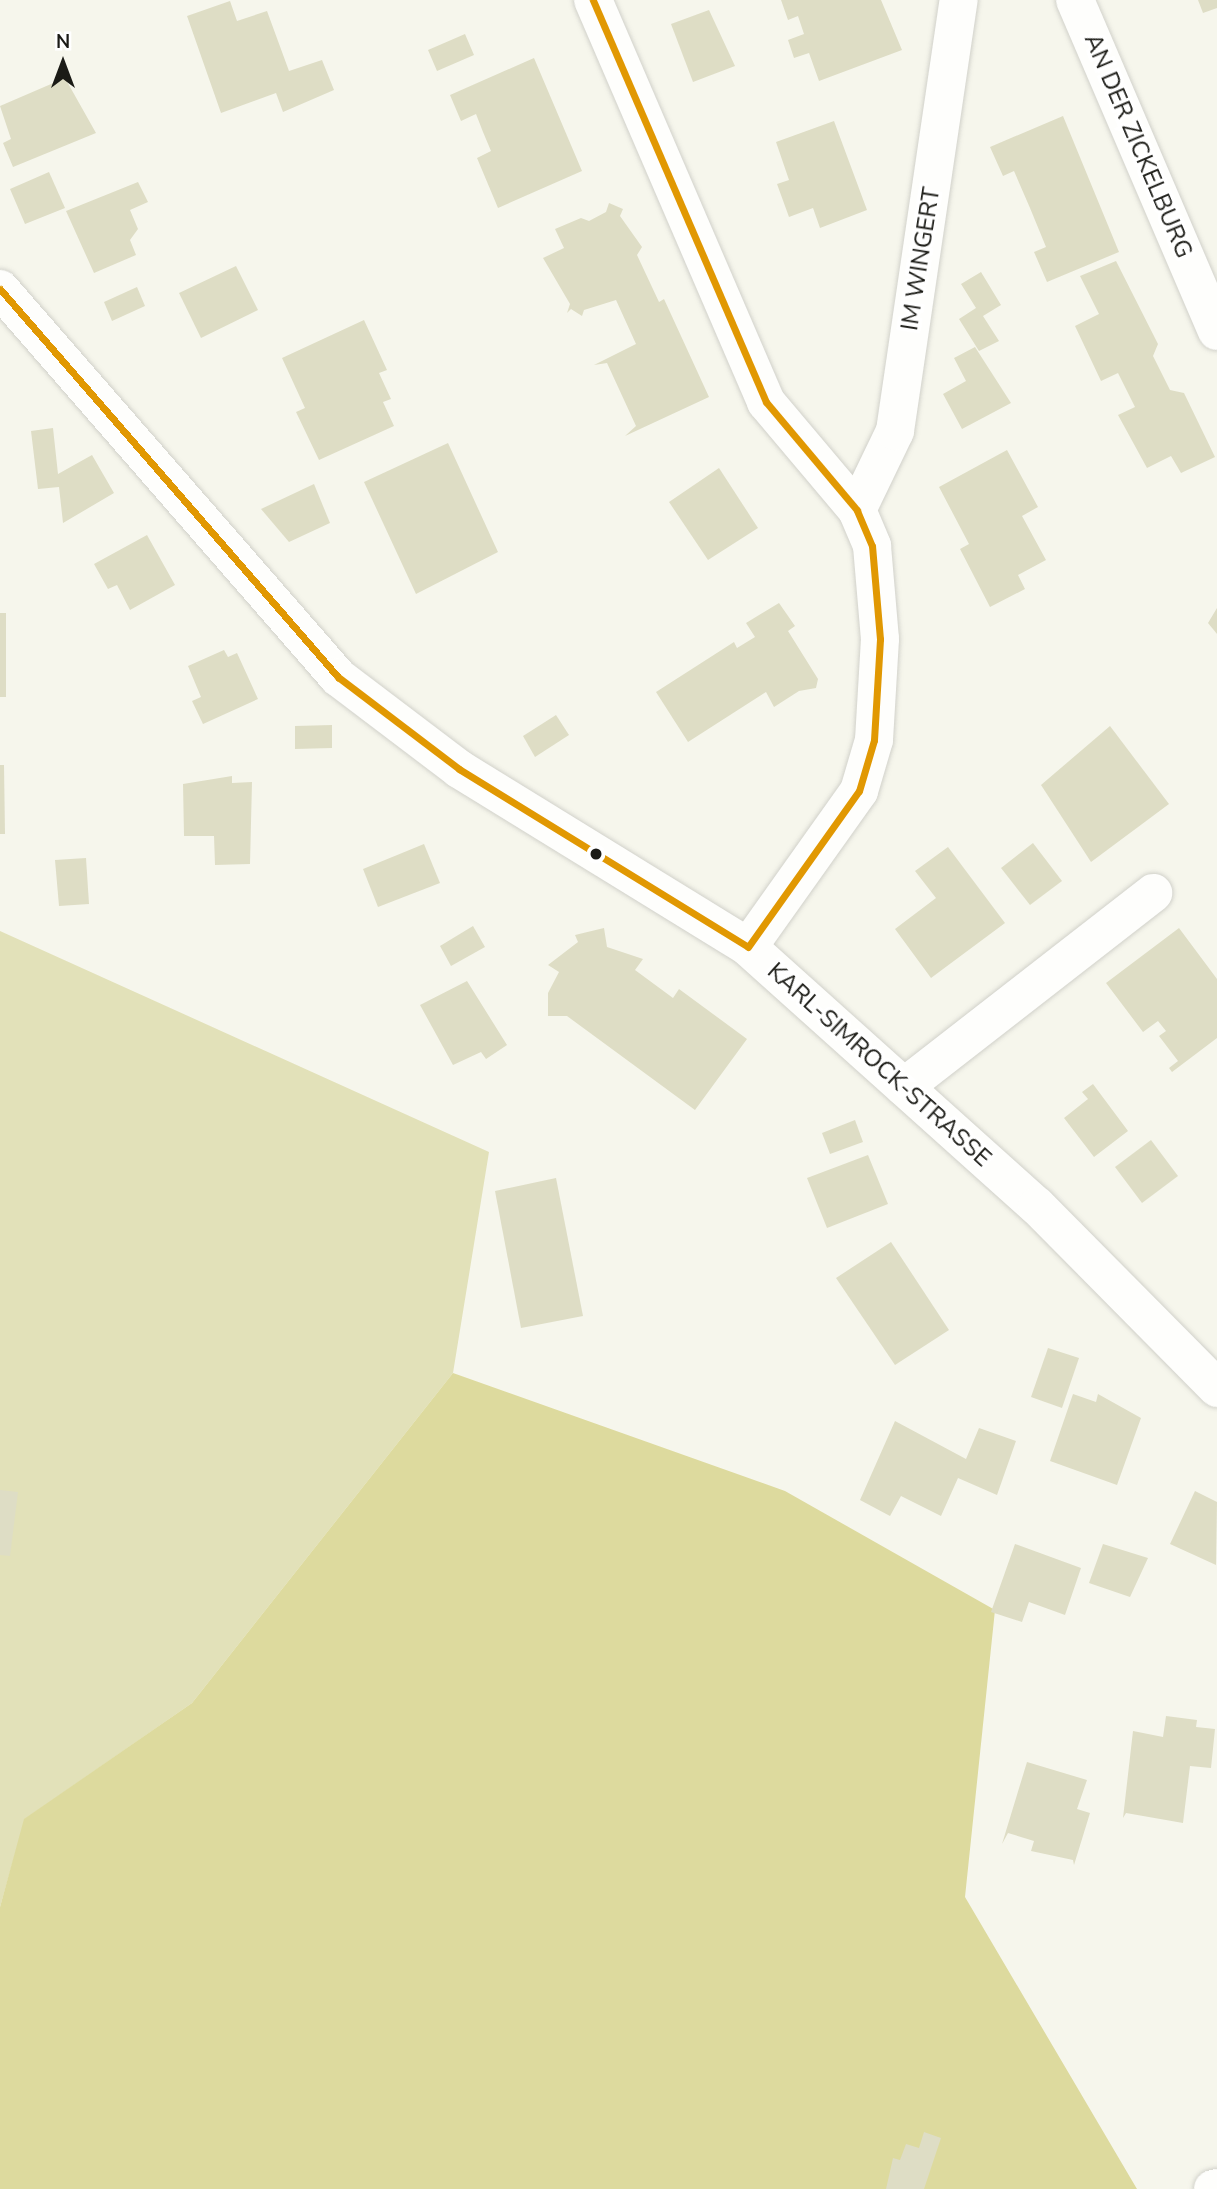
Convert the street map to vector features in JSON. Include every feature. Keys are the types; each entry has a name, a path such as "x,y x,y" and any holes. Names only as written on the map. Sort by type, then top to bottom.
{"street":[{"path":"593,0 765,402 857,510 872,546 880,639 874,740 859,791 748,947"},
{"name":"IM WINGERT","path":"857,510 895,431 959,0"},
{"name":"AN DER ZICKELBURG","path":"1075,0 1217,331"},
{"name":"KARL-SIMROCK-STRASSE","path":"0,289 338,677 458,769 748,947 1037,1206 1217,1388"},
{"path":"904,1087 1153,893"}],"green space":[{"path":"0,931 489,1152 453,1373 192,1703 25,1819 0,1907"}],"shaded area":[{"path":"453,1373 785,1491 995,1610 965,1897 1137,2189 0,2189 0,1907 24,1819 192,1703"}],"building":[{"path":"781,0 881,0 902,50 819,81 809,53 794,58 788,40 804,34 798,16 788,20"},
{"path":"1198,0 1217,0 1217,8 1203,13"},
{"path":"230,1 237,21 267,11 289,71 322,60 334,90 283,112 276,93 221,113 187,16"},
{"path":"709,10 735,66 693,82 671,24"},
{"path":"465,34 474,55 437,71 428,50"},
{"path":"534,58 582,171 498,208 477,158 491,151 476,114 461,121 450,95"},
{"path":"65,78 96,133 13,167 3,143 11,139 0,106"},
{"path":"1063,116 1119,252 1047,282 1034,252 1046,247 1030,208 1014,171 1003,176 990,147"},
{"path":"834,121 867,210 820,228 813,208 789,217 777,184 789,180 776,142"},
{"path":"49,172 65,208 25,224 10,189"},
{"path":"138,182 148,202 130,210 138,229 130,240 136,255 94,273 66,211"},
{"path":"609,203 623,209 620,216 642,247 637,255 659,302 664,299 709,397 625,436 636,426 607,363 594,365 636,344 616,300 584,310 582,316 571,309 567,313 570,304 543,258 564,248 555,229 581,218 589,221 606,212"},
{"path":"1116,261 1158,344 1153,356 1170,390 1184,393 1215,457 1181,473 1171,456 1147,468 1118,415 1135,407 1118,373 1101,381 1075,326 1099,314 1080,276"},
{"path":"236,266 258,310 201,338 179,293"},
{"path":"981,272 1001,305 983,316 999,341 979,351 959,319 976,308 961,284"},
{"path":"137,287 145,306 112,321 104,302"},
{"path":"364,320 387,370 379,373 391,399 383,402 394,426 319,460 296,412 305,408 282,358"},
{"path":"975,347 1011,403 962,429 943,394 966,381 954,358"},
{"path":"53,428 58,474 92,455 114,493 63,523 59,487 38,489 31,431"},
{"path":"448,443 498,552 416,594 364,482"},
{"path":"1007,450 1038,507 1022,516 1046,560 1018,575 1025,589 990,607 960,549 969,544 939,487"},
{"path":"719,468 758,528 708,560 669,502"},
{"path":"314,484 330,523 289,542 261,509"},
{"path":"147,535 175,585 130,610 117,585 108,589 94,564"},
{"path":"779,603 795,626 788,631 818,679 816,688 799,691 774,707 766,692 688,742 656,692 734,642 737,648 755,637 746,623"},
{"path":"1217,608 1217,634 1208,623"},
{"path":"0,613 6,613 6,697 0,697"},
{"path":"224,650 228,657 237,653 258,699 203,724 192,701 201,697 188,666"},
{"path":"556,715 569,735 535,757 523,736"},
{"path":"332,725 332,748 295,749 295,726"},
{"path":"1110,726 1169,804 1091,862 1041,785"},
{"path":"0,765 4,765 5,834 0,834"},
{"path":"232,776 232,783 252,782 250,864 215,865 214,836 184,836 183,784"},
{"path":"1033,843 1062,881 1030,905 1001,868"},
{"path":"424,844 440,883 378,907 363,869"},
{"path":"948,847 1005,923 931,978 895,929 936,898 915,871"},
{"path":"86,858 89,904 59,906 55,860"},
{"path":"473,926 485,947 451,966 440,946"},
{"path":"604,928 607,947 643,959 635,970 673,998 679,989 747,1039 695,1110 567,1016 548,1016 548,993 559,972 548,965 578,942 575,935"},
{"path":"1179,928 1217,979 1217,1038 1172,1072 1169,1068 1178,1061 1159,1036 1166,1031 1158,1021 1143,1032 1106,983"},
{"path":"467,981 507,1045 486,1059 481,1052 453,1065 420,1005"},
{"path":"1093,1084 1128,1131 1094,1157 1064,1118 1088,1099 1082,1092"},
{"path":"855,1120 863,1142 830,1154 822,1133"},
{"path":"1151,1140 1178,1176 1142,1203 1115,1167"},
{"path":"868,1155 888,1204 827,1228 807,1178"},
{"path":"556,1178 583,1316 521,1328 495,1191"},
{"path":"891,1242 949,1330 895,1365 836,1278"},
{"path":"1048,1348 1079,1358 1062,1408 1031,1397"},
{"path":"1073,1394 1096,1402 1098,1394 1141,1418 1117,1485 1050,1461"},
{"path":"895,1421 966,1459 979,1428 1016,1441 997,1495 958,1478 941,1516 901,1496 890,1516 860,1500"},
{"path":"0,1490 18,1492 10,1556 0,1555"},
{"path":"1195,1491 1217,1502 1216,1565 1170,1544"},
{"path":"1015,1544 1081,1568 1065,1615 1029,1602 1022,1622 991,1612"},
{"path":"1103,1544 1148,1558 1130,1597 1089,1583"},
{"path":"1166,1716 1197,1720 1196,1727 1215,1729 1211,1768 1190,1766 1183,1823 1126,1813 1123,1818 1133,1731 1163,1737"},
{"path":"1027,1762 1087,1780 1077,1809 1090,1813 1074,1865 1073,1860 1031,1851 1034,1841 1008,1833 1002,1844"},
{"path":"924,2132 941,2138 924,2189 886,2189 893,2158 900,2160 906,2144 919,2148"}],"transit line":[{"path":"0,289 338,677 459,769 748,947 859,791 874,740 880,639 872,546 857,510 766,402 593,0"}]}
